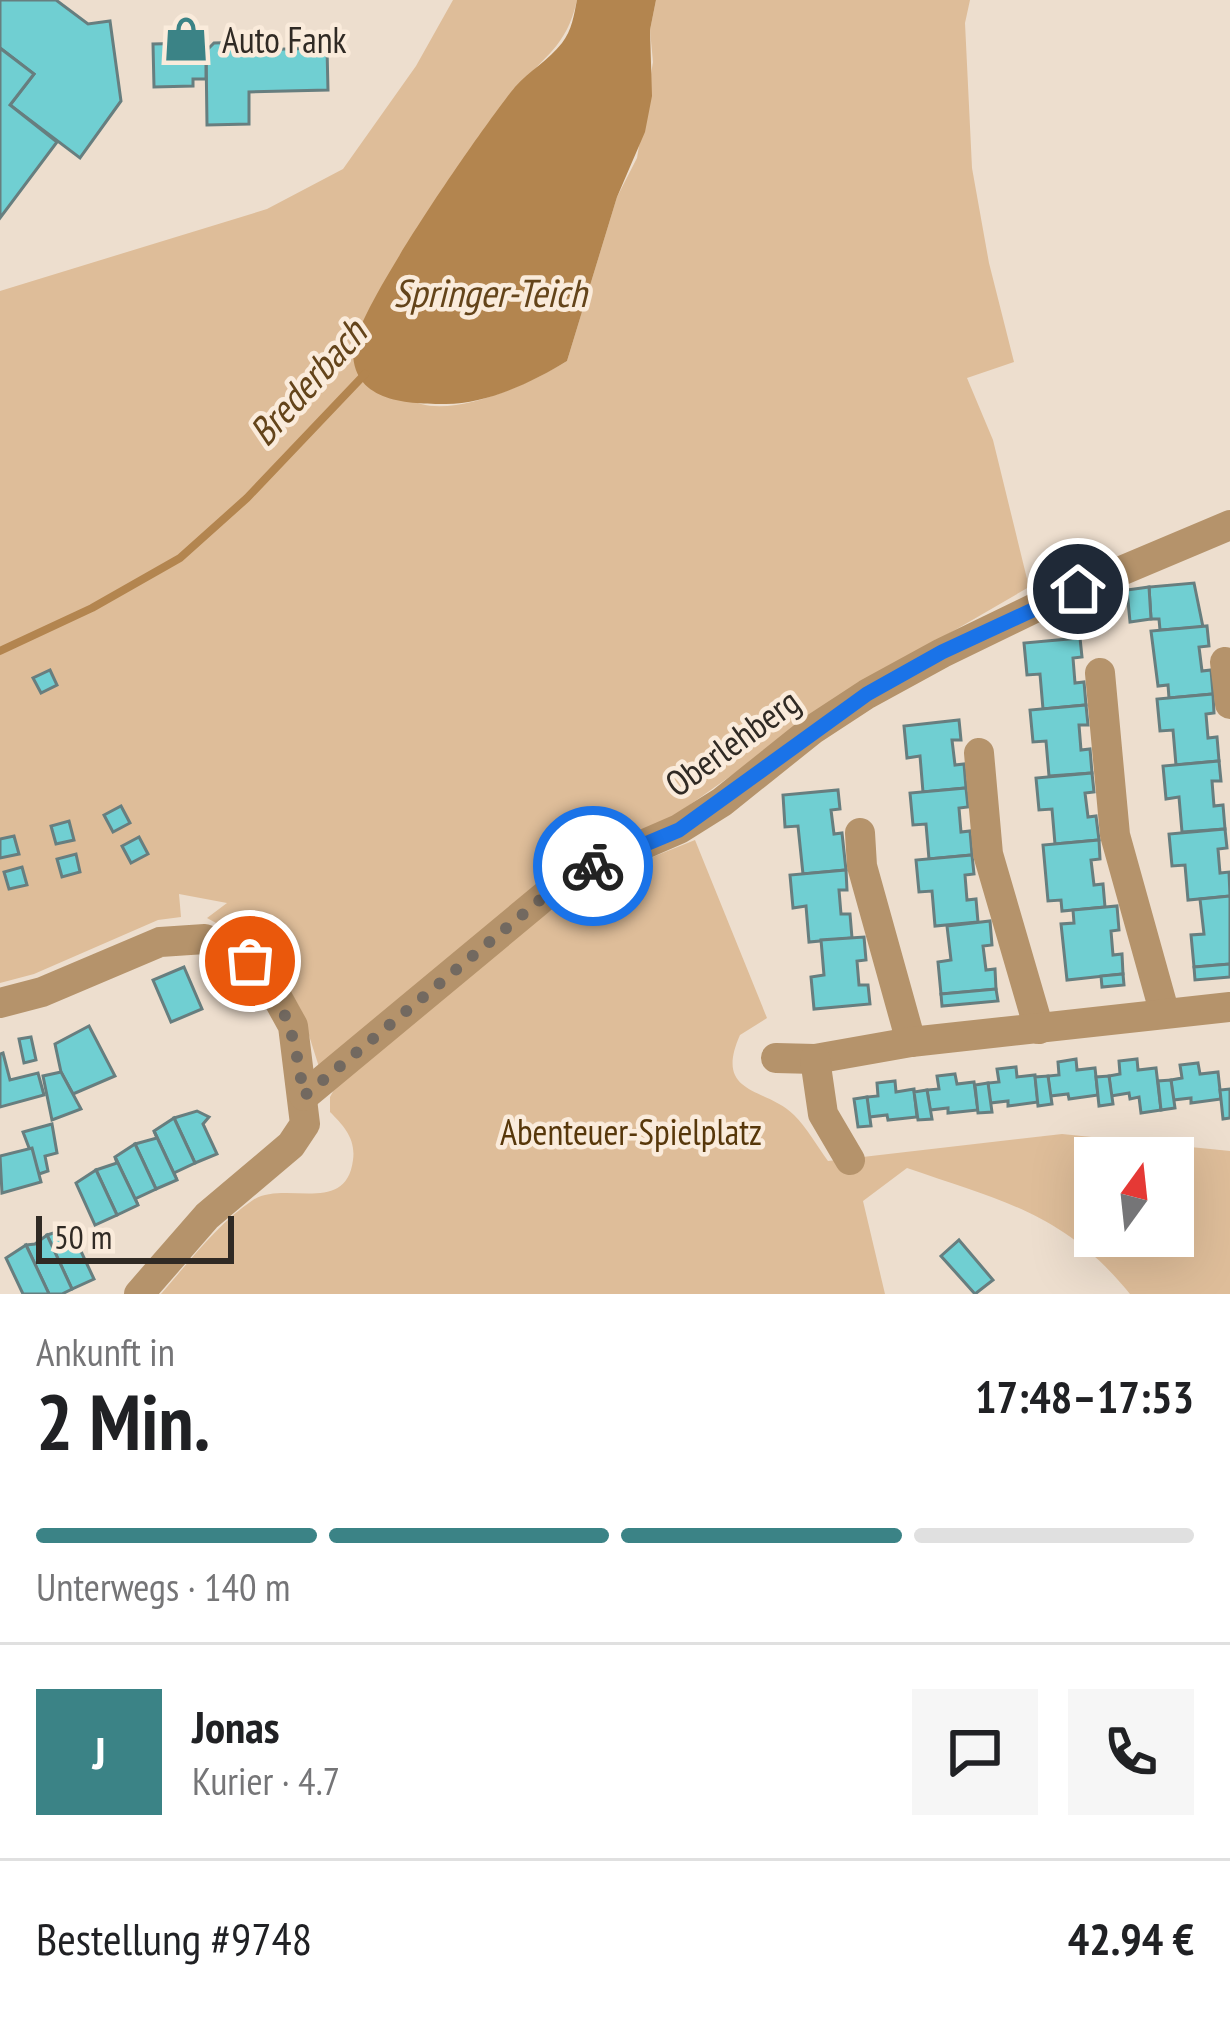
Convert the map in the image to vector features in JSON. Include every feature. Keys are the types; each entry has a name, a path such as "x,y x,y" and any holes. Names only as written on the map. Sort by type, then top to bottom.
{"street":[{"name":"Oberlehberg","path":"304,1096 546,895 587,869 679,830 867,694 1045,603 1230,525"},
{"path":"1226,662 1230,704"},
{"path":"1100,673 1115,835 1164,1011"},
{"path":"980,753 988,854 1039,1029"},
{"path":"860,833 862,866 911,1042"},
{"path":"0,1003 42,992 160,942 205,939 250,961 272,988 292,1026 304,1096 303,1153 208,1216 139,1294"},
{"path":"776,1058 815,1059 911,1042 1230,1006"},
{"path":"815,1059 823,1114 850,1160"}],"green space":[{"path":"453,0 577,0 560,41 516,91 427,216 379,293 357,340 353,352 396,389 421,404 438,406 497,394 567,361 617,197 637,158 653,62 650,30 656,0 970,0 965,23 972,168 1014,362 967,378 993,440 1029,587 855,688 319,1067 301,1010 267,951 207,918 227,903 179,894 181,917 158,920 34,974 0,983 0,291 267,209 343,169 416,66"},
{"name":"Abenteuer-Spielplatz","path":"695,840 767,1018 740,1035 733,1055 738,1080 794,1115 828,1161 1062,1134 1092,1137 1074,1137 1074,1240 1002,1201 907,1168 863,1201 885,1294 161,1294 216,1232 253,1200 339,1187 348,1177 353,1146 330,1112 336,1086 543,915 630,866"},
{"path":"1194,1147 1230,1151 1230,1294 1130,1294 1094,1257 1194,1257"}],"water":[{"name":"Springer-Teich","path":"577,0 656,0 650,30 652,96 645,132 617,197 567,361 509,390 462,403 401,401 373,391 356,370 353,353 374,300 499,108 565,38"}],"building":[{"path":"0,0 56,0 88,24 110,21 121,101 80,158 10,105 34,74 0,48"},
{"path":"248,42 248,50 327,48 328,90 249,92 249,124 207,125 206,51 214,43"},
{"path":"197,43 206,51 206,79 193,79 193,86 154,87 153,44"},
{"path":"0,48 34,74 10,105 57,142 0,218"},
{"path":"1194,583 1203,627 1160,630 1159,619 1151,619 1149,587"},
{"path":"1149,587 1151,619 1130,622 1127,590"},
{"path":"1207,626 1209,646 1199,647 1202,671 1211,670 1213,694 1169,698 1168,685 1158,686 1151,631"},
{"path":"1080,638 1082,657 1073,658 1075,683 1084,682 1086,705 1043,709 1040,674 1027,675 1024,643"},
{"path":"50,670 57,685 41,693 33,678"},
{"path":"1213,694 1214,713 1206,714 1208,738 1217,737 1219,761 1176,765 1173,730 1160,731 1157,699"},
{"path":"1086,705 1088,725 1079,725 1081,750 1090,749 1092,773 1049,776 1046,741 1033,742 1030,710"},
{"path":"959,720 961,740 952,740 955,765 964,764 966,788 923,792 920,756 907,758 904,726"},
{"path":"1219,761 1221,781 1212,781 1214,806 1223,805 1225,829 1182,832 1179,797 1166,799 1163,766"},
{"path":"1092,773 1094,792 1085,793 1088,817 1096,816 1099,840 1055,844 1052,809 1039,810 1036,778"},
{"path":"966,788 968,807 959,808 961,832 970,831 972,855 929,859 926,824 913,825 910,793"},
{"path":"838,790 840,809 831,810 834,834 842,833 846,870 803,874 798,826 785,827 783,795"},
{"path":"121,806 130,823 113,832 104,815"},
{"path":"69,821 74,840 56,844 51,826"},
{"path":"1225,829 1227,848 1218,849 1220,873 1229,872 1230,896 1188,900 1185,865 1172,866 1169,834"},
{"path":"14,836 19,854 0,858 0,839"},
{"path":"139,837 148,854 131,863 122,846"},
{"path":"1099,840 1100,859 1091,860 1094,885 1103,884 1105,907 1062,911 1061,900 1048,901 1043,845"},
{"path":"76,854 80,872 62,877 57,859"},
{"path":"972,855 974,874 965,875 967,900 976,899 978,922 935,926 932,891 919,892 916,860"},
{"path":"22,867 27,885 9,889 4,872"},
{"path":"846,870 847,890 839,890 841,914 850,914 852,938 809,942 806,906 793,908 790,875"},
{"path":"1230,896 1230,964 1194,967 1191,935 1204,934 1200,899"},
{"path":"1117,906 1119,930 1111,931 1113,955 1122,954 1123,974 1067,980 1061,924 1074,923 1073,910"},
{"path":"990,921 992,945 983,946 986,970 995,969 996,989 941,994 938,962 951,960 947,926"},
{"path":"864,937 866,960 857,961 859,985 868,985 870,1004 814,1009 811,977 824,975 821,940"},
{"path":"1230,964 1230,977 1195,980 1194,967"},
{"path":"184,967 202,1009 171,1022 153,980"},
{"path":"1123,974 1124,985 1102,987 1101,976"},
{"path":"996,989 998,1001 942,1006 941,994"},
{"path":"89,1026 115,1076 73,1094 61,1072 55,1044"},
{"path":"31,1037 36,1060 24,1063 19,1039"},
{"path":"3,1053 10,1080 38,1073 44,1095 0,1107"},
{"path":"1076,1059 1077,1070 1095,1068 1098,1095 1050,1096 1048,1076 1059,1075 1058,1062"},
{"path":"1137,1059 1138,1070 1156,1068 1161,1110 1141,1113 1139,1097 1130,1099 1129,1093 1111,1096 1109,1076 1120,1074 1119,1061"},
{"path":"1198,1063 1200,1074 1218,1072 1221,1099 1173,1100 1171,1080 1182,1078 1180,1065"},
{"path":"1016,1067 1017,1077 1035,1075 1038,1102 990,1103 988,1083 999,1082 997,1069"},
{"path":"61,1072 81,1109 52,1120 43,1076"},
{"path":"955,1074 957,1084 974,1082 978,1110 930,1110 927,1090 939,1089 937,1076"},
{"path":"1048,1076 1052,1104 1038,1106 1035,1077"},
{"path":"1109,1076 1113,1104 1099,1106 1096,1077"},
{"path":"1171,1080 1175,1108 1161,1110 1158,1081"},
{"path":"895,1081 896,1092 914,1089 917,1117 869,1117 867,1097 878,1096 877,1083"},
{"path":"988,1083 992,1112 978,1113 975,1085"},
{"path":"1230,1089 1230,1118 1223,1119 1220,1090"},
{"path":"927,1090 932,1119 918,1120 914,1092"},
{"path":"867,1097 871,1126 858,1127 854,1099"},
{"path":"197,1111 209,1117 203,1124 217,1154 195,1163 174,1118"},
{"path":"174,1118 195,1163 174,1173 177,1180 154,1131"},
{"path":"52,1124 57,1153 45,1156 48,1171 39,1174 23,1132"},
{"path":"154,1131 177,1180 156,1189 135,1144 157,1138"},
{"path":"135,1144 156,1189 135,1199 115,1157"},
{"path":"32,1148 41,1182 2,1193 0,1156"},
{"path":"115,1157 138,1205 117,1215 96,1170 117,1163"},
{"path":"96,1170 117,1215 95,1225 76,1183"},
{"path":"70,1228 94,1279 72,1289 47,1235"},
{"path":"47,1235 72,1289 62,1294 49,1294 26,1245"},
{"path":"959,1240 993,1280 975,1294 941,1256"},
{"path":"26,1245 49,1294 23,1294 6,1258"}],"waterway":[{"name":"Brederbach","path":"0,651 92,608 180,558 247,498 365,374"}],"way so far":[{"path":"250,961 272,988 292,1026 304,1096 546,895 593,866"}],"place":[{"name":"Auto Fank","path":"186,39"}],"route":[{"path":"593,866 679,830 867,694 942,652 1078,589"}]}
